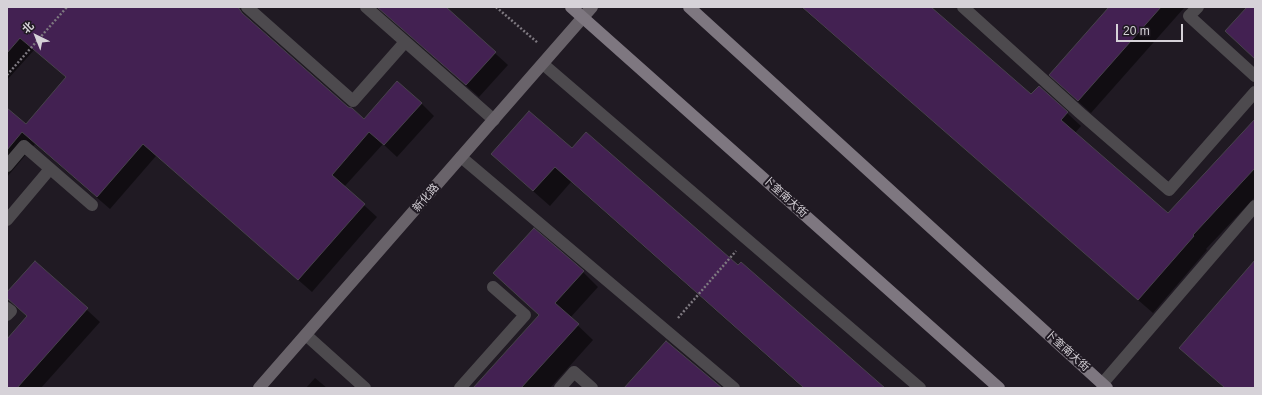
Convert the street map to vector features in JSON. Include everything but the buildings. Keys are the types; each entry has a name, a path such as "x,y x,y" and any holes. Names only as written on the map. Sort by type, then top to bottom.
{"main road":[{"name":"卜奎南大街","path":"572,7 999,388"},
{"name":"卜奎南大街","path":"689,7 1105,386"}],"street":[{"path":"247,7 353,100 405,42"},
{"path":"366,7 494,120"},
{"name":"新化路","path":"259,388 584,18 592,7"},
{"path":"962,7 976,11 1079,112 1169,190 1255,92"},
{"path":"1198,7 1189,16 1255,76"},
{"path":"543,64 920,388"},
{"path":"7,166 24,146 92,205"},
{"path":"461,157 734,388"},
{"path":"7,220 50,169"},
{"path":"1105,386 1255,206"},
{"path":"460,388 525,315 493,287"},
{"path":"7,308 10,311 7,315"},
{"path":"306,335 365,388"},
{"path":"560,388 574,372 592,388"}],"path":[{"path":"7,75 67,7"},
{"path":"496,7 552,54"},
{"path":"667,331 723,266"}]}
